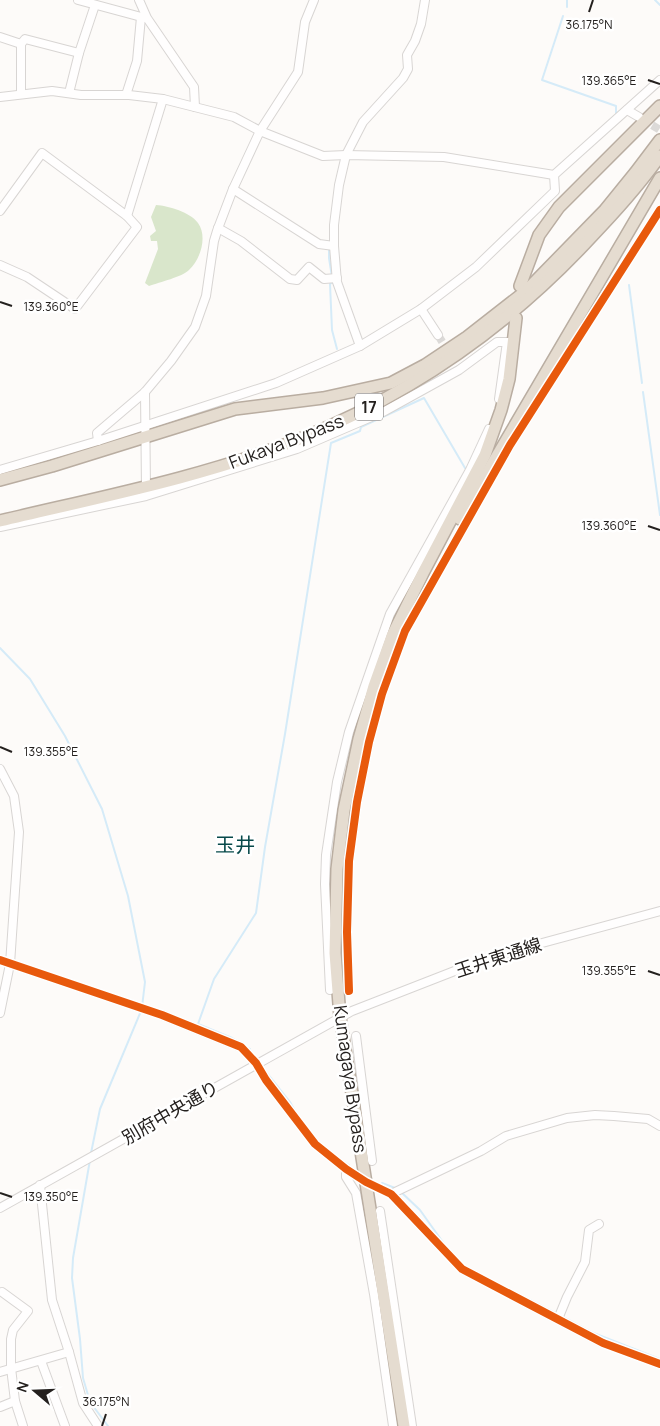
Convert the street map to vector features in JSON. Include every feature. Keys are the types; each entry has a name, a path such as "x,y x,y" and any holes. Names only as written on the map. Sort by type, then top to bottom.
{"highway":[{"path":"520,286 539,235 559,207 660,106"},
{"name":"Fukaya Bypass","path":"0,480 145,438 235,409 323,398 391,383 425,365 467,337 526,291 605,210 660,140"},
{"name":"Fukaya Bypass","path":"0,521 146,491 300,439 358,413 428,374 471,346 535,294 611,216 660,156"},
{"path":"415,592 508,443 660,178"},
{"path":"415,592 423,573 481,463 509,379 510,342 516,318"},
{"name":"Kumagaya Bypass","path":"404,1426 383,1265 366,1182 340,1017 335,953 344,861 344,810 359,737 374,686 392,636 415,592"}],"street":[{"path":"78,0 144,18"},
{"path":"139,0 144,18 194,87 195,107"},
{"path":"98,441 97,433 145,392 171,361 195,327 206,296 214,242 218,228 233,189 260,131 298,72 305,22 314,0"},
{"path":"360,346 336,278 331,246 339,185 346,155 363,122 408,70 407,55 415,41 425,0"},
{"path":"69,93 79,52 95,6"},
{"path":"126,95 137,61 144,18"},
{"path":"0,37 21,44"},
{"path":"21,94 21,44 25,39 79,52"},
{"path":"554,175 660,80"},
{"path":"0,97 52,91 126,95 163,100 234,117 260,131 323,156 444,157 554,175"},
{"path":"127,216 163,100"},
{"path":"627,110 639,117"},
{"path":"0,211 4,199 42,153 127,216 137,227 75,309 27,277 0,265"},
{"path":"0,470 146,426 276,383 360,346 421,309 476,267 555,191 554,175"},
{"path":"233,189 319,244 331,246"},
{"path":"330,990 324,884 337,782 382,694 405,631 508,443 660,210"},
{"path":"218,228 241,241 290,279 297,280 309,267 324,279 336,278"},
{"path":"421,309 438,335"},
{"path":"0,527 146,491 297,449 383,412 458,368 497,342 510,342"},
{"path":"145,392 146,491"},
{"path":"359,737 390,614 493,427"},
{"path":"0,769 14,796 19,832 10,964 0,1013"},
{"path":"326,859 344,861 349,991"},
{"name":"玉井東通線","path":"340,1017 470,965 520,949 660,911"},
{"path":"0,960 149,1011 241,1047 256,1063 266,1080 315,1144 346,1169 390,1194 462,1269 603,1343 660,1364"},
{"name":"別府中央通り","path":"0,1208 340,1017"},
{"path":"356,1036 358,1126 372,1160"},
{"path":"390,1194 481,1151 506,1136 567,1118 595,1115 614,1116 648,1120 660,1126"},
{"path":"346,1169 346,1177 356,1193 374,1294 393,1426"},
{"path":"40,1185 52,1300 83,1403 98,1426"},
{"path":"380,1211 383,1265 412,1426"},
{"path":"558,1319 585,1262 588,1230 599,1224"},
{"path":"2,1292 28,1311 13,1330 11,1339 11,1368 15,1401 23,1426"},
{"path":"0,1372 69,1352"},
{"path":"41,1361 65,1426"},
{"path":"0,1407 15,1401"}],"green space":[{"path":"156,205 179,210 194,219 201,229 202,241 199,254 193,266 186,273 149,286 145,283 158,249 157,241 151,241 150,236 156,231 151,217"}],"waterway":[{"path":"567,0 567,7"},
{"path":"655,0 660,5"},
{"path":"563,16 542,80 616,106 616,113"},
{"path":"329,247 332,277"},
{"path":"333,282 330,284 332,330 337,349"},
{"path":"629,285 642,383"},
{"path":"643,392 660,515"},
{"path":"250,1049 232,1038 198,1024 214,979 256,913 265,847 285,734 331,443 360,431 361,427 424,398 465,468"},
{"path":"0,648 30,679 65,736 102,809 128,896 145,982 142,1007"},
{"path":"91,1153 100,1109 141,1011"},
{"path":"263,1068 290,1102 299,1118"},
{"path":"308,1129 321,1145"},
{"path":"338,1158 349,1165"},
{"path":"90,1160 73,1258 72,1278 83,1378 90,1402 108,1426"},
{"path":"382,1183 395,1188"},
{"path":"401,1192 420,1210 447,1248"},
{"path":"528,1299 557,1314"},
{"path":"561,1316 591,1332 660,1359"}],"tunnel":[{"path":"642,119 660,130"},
{"path":"438,335 457,366"}],"cycle path":[{"path":"349,991 347,932 349,861 357,802 369,742 382,694 405,631 510,445 660,210"},
{"path":"0,960 162,1015 241,1047 256,1063 266,1080 315,1144 346,1169 366,1182 391,1194 462,1269 603,1343 660,1364"}],"district":[{"name":"玉井","path":"235,844"}]}
